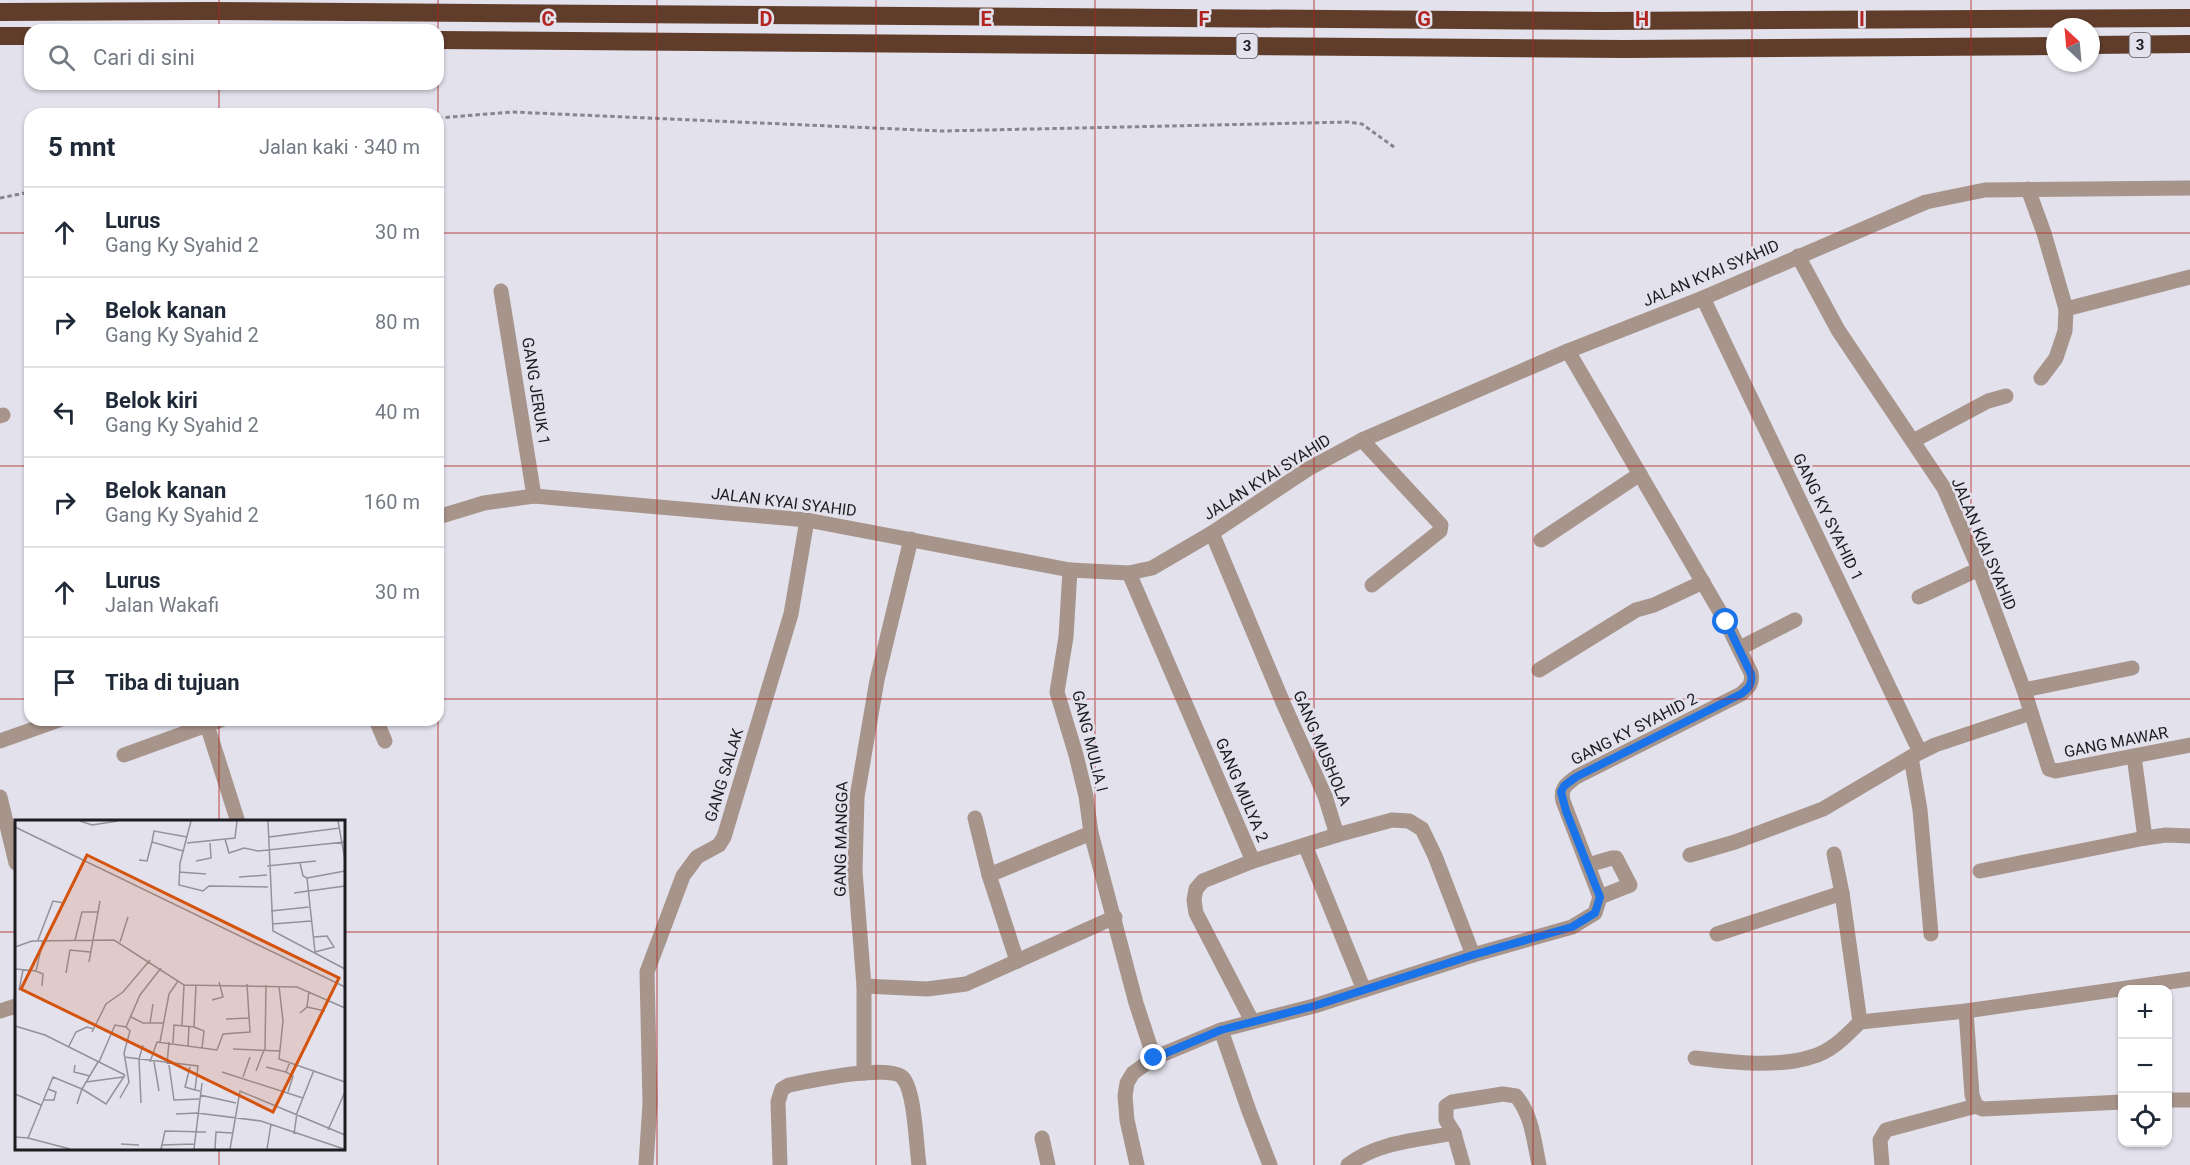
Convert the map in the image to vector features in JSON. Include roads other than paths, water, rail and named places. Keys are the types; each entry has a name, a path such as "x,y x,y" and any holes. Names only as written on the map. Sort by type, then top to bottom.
{"highway":[{"name":"3","path":"0,12 1592,21 2190,18"},
{"path":"0,36 24,36"},
{"name":"3","path":"444,40 1624,49 2046,46"},
{"name":"3","path":"2100,45 2190,44"}],"street":[{"name":"JALAN KYAI SYAHID","path":"444,515 484,503 534,496 807,520 1070,570 1130,573 1152,568 1212,533 1308,469 1362,440 1568,351 1703,298 1926,202 1985,190 2190,188"},
{"path":"2028,189 2044,233 2066,309 2065,331 2056,358 2041,378"},
{"name":"JALAN KIAI SYAHID","path":"1798,256 1838,330 1944,488 1979,569 2024,690 2049,769"},
{"path":"2066,309 2190,277"},
{"name":"GANG JERUK 1","path":"501,291 534,496"},
{"name":"GANG KY SYAHID 1","path":"1703,298 1916,754 1931,934"},
{"name":"GANG KY SYAHID 2","path":"1568,351 1703,582 1740,648 1753,681 1750,687 1741,694 1576,777 1564,786 1561,792 1563,801 1600,897"},
{"path":"1912,441 1988,401 2006,396"},
{"path":"1362,440 1441,525 1440,531 1372,585"},
{"path":"1541,540 1640,474"},
{"name":"GANG SALAK","path":"646,1165 650,1103 647,972 684,876 698,857 719,845 724,837 791,614 807,520"},
{"name":"GANG MUSHOLA","path":"1212,533 1325,796 1337,835"},
{"name":"GANG MANGGA","path":"864,1073 864,986 855,871 857,797 877,680 911,539"},
{"path":"1919,597 1979,569"},
{"name":"GANG MULIA I","path":"1070,570 1066,637 1058,692 1086,796 1091,833 1136,1003 1154,1058"},
{"name":"GANG MULYA 2","path":"1130,573 1253,861 1203,881 1196,889 1194,900 1196,913 1252,1021"},
{"path":"1539,670 1636,610 1654,605 1703,582"},
{"path":"1740,648 1795,620"},
{"path":"2024,690 2132,668"},
{"path":"1690,855 1735,842 1823,809 1916,754 1975,730 2031,713"},
{"path":"0,741 42,726"},
{"path":"124,755 206,726"},
{"path":"215,726 238,820"},
{"path":"379,726 385,741"},
{"name":"GANG MAWAR","path":"2049,769 2056,771 2190,745"},
{"path":"2134,756 2145,838"},
{"path":"0,797 15,859"},
{"path":"975,818 989,875 1017,962"},
{"path":"1253,861 1392,820 1409,820 1422,829 1435,856 1473,955"},
{"path":"989,875 1091,833"},
{"path":"1980,871 2145,838 2166,835 2190,836"},
{"path":"1305,845 1364,990"},
{"path":"1833,854 1842,893 1860,1022"},
{"path":"1137,1165 1127,1120 1127,1083 1133,1073 1154,1058 1221,1030 1314,1006 1473,955 1572,927 1595,913 1600,897 1630,885 1616,858 1588,866"},
{"path":"1717,934 1842,893"},
{"path":"864,986 927,989 966,984 1115,917"},
{"path":"1695,1058 1743,1064 1812,1057 1842,1041 1860,1022 1966,1011 2190,980"},
{"path":"0,1011 15,1006"},
{"path":"1966,1011 1972,1095 1976,1106"},
{"path":"1221,1030 1270,1165"},
{"path":"780,1165 779,1094 782,1089 789,1085 864,1073 891,1072 901,1076 907,1084 919,1165"},
{"path":"1463,1165 1454,1133 1446,1120 1446,1106 1452,1102 1503,1094 1516,1096 1524,1105 1530,1121 1539,1165"},
{"path":"2172,1100 2190,1100"},
{"path":"1882,1165 1880,1140 1886,1130 1976,1106 1983,1109 2118,1102"},
{"path":"1348,1165 1360,1155 1378,1148 1454,1133"},
{"path":"1042,1138 1048,1165"}]}
